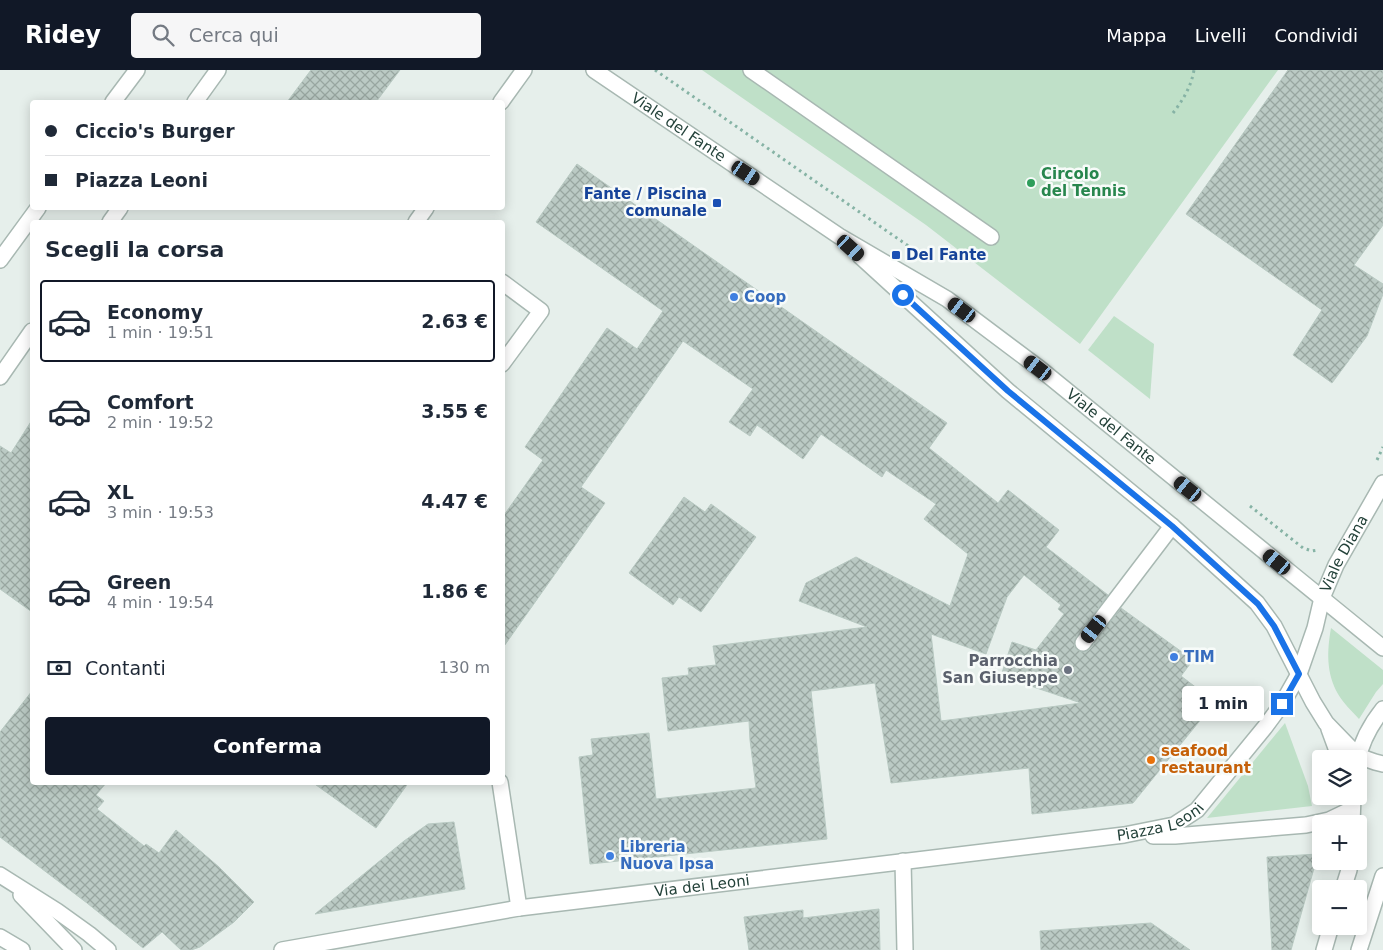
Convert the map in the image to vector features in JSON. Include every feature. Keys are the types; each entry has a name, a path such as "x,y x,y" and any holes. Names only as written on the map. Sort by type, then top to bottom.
{"street":[{"path":"114,100 137,70"},
{"path":"196,100 218,70"},
{"path":"502,100 524,70"},
{"name":"Viale del Fante","path":"594,70 838,236 947,298 1038,368 1383,648"},
{"path":"751,70 991,237"},
{"path":"0,260 37,210"},
{"name":"Viale del Fante","path":"838,236 1008,391 1172,526 1258,604 1274,626 1313,702 1326,723"},
{"path":"505,284 541,311 505,360"},
{"path":"0,377 30,334"},
{"name":"Viale Diana","path":"1299,674 1316,628 1322,598 1336,565 1383,483"},
{"path":"1083,643 1172,526"},
{"name":"Piazza Leoni","path":"1124,835 1174,825 1197,810 1265,727 1282,704 1299,674"},
{"path":"1360,750 1364,737 1383,709"},
{"path":"1326,723 1351,750"},
{"path":"1326,723 1336,750"},
{"path":"1367,759 1380,763"},
{"path":"500,785 519,908"},
{"name":"Piazza Leoni","path":"1124,835 1175,836 1306,825 1330,820 1352,806"},
{"name":"Via dei Leoni","path":"282,950 519,908 1124,835"},
{"path":"903,861 905,950"},
{"path":"3,876 74,950"},
{"path":"3,876 58,911 108,950"},
{"path":"1359,950 1383,876"},
{"path":"1324,950 1328,935"},
{"path":"0,937 22,950"}],"path":[{"path":"1173,113 1186,95 1194,70"}],"green space":[{"name":"Circolo del Tennis","path":"702,70 1278,70 1080,344 926,225"},
{"path":"1114,316 1154,344 1150,399 1088,350"},
{"path":"1331,628 1383,670 1383,684 1359,719 1340,697 1331,678 1328,653"},
{"path":"1285,723 1308,786 1312,806 1207,818"}],"building":[{"path":"311,70 400,70 378,100 288,100"},
{"path":"1288,70 1383,70 1383,225 1354,265 1383,284 1383,294 1367,336 1332,383 1293,355 1322,310 1186,214"},
{"path":"577,164 947,423 929,448 998,503 1008,490 1059,530 1046,547 1108,595 1076,637 1074,642 1077,650 1082,652 1090,649 1121,608 1193,660 1181,676 1215,702 1133,803 1032,814 1029,768 891,783 875,683 811,691 827,839 590,864 579,757 593,755 591,739 649,733 656,799 756,788 749,721 668,731 662,678 689,675 688,668 716,665 713,646 867,627 799,601 806,583 856,557 950,606 968,554 924,519 936,504 886,470 882,477 821,434 803,459 757,425 750,436 729,422 753,389 683,341 581,487 605,503 505,645 505,514 543,460 525,447 607,328 637,349 663,311 536,222","holes":["1024,575 1061,605 1058,609 1064,614 1036,650 1012,642 1001,676 1081,703 941,721 931,634 986,654 1007,597"]},
{"path":"30,423 30,611 0,589 0,446 11,453"},
{"path":"684,497 705,512 711,504 756,537 701,612 679,597 673,605 629,573"},
{"path":"30,694 30,785 104,785 96,795 104,801 97,809 144,846 146,844 159,853 176,830 219,867 254,902 234,922 200,947 191,950 181,950 162,932 143,948 0,837 0,732"},
{"path":"316,785 407,785 376,828"},
{"path":"454,822 465,889 315,914 404,841 428,824"},
{"path":"1312,854 1314,870 1291,950 1272,950 1267,857"},
{"path":"879,909 880,950 749,950 744,917 803,910 803,918"},
{"path":"1151,923 1190,950 1041,950 1040,931"}],"place":[{"name":"Circolo del Tennis","path":"1031,183"},
{"name":"Fante / Piscina comunale","path":"717,203"},
{"name":"Del Fante","path":"896,255"},
{"name":"Coop","path":"734,297"},
{"name":"TIM","path":"1174,657"},
{"name":"Parrocchia San Giuseppe","path":"1068,670"},
{"name":"seafood restaurant","path":"1151,760"},
{"name":"Libreria Nuova Ipsa","path":"610,856"}],"route":[{"path":"903,295 1008,391 1172,526 1258,604 1274,626 1299,674 1282,704"}]}
